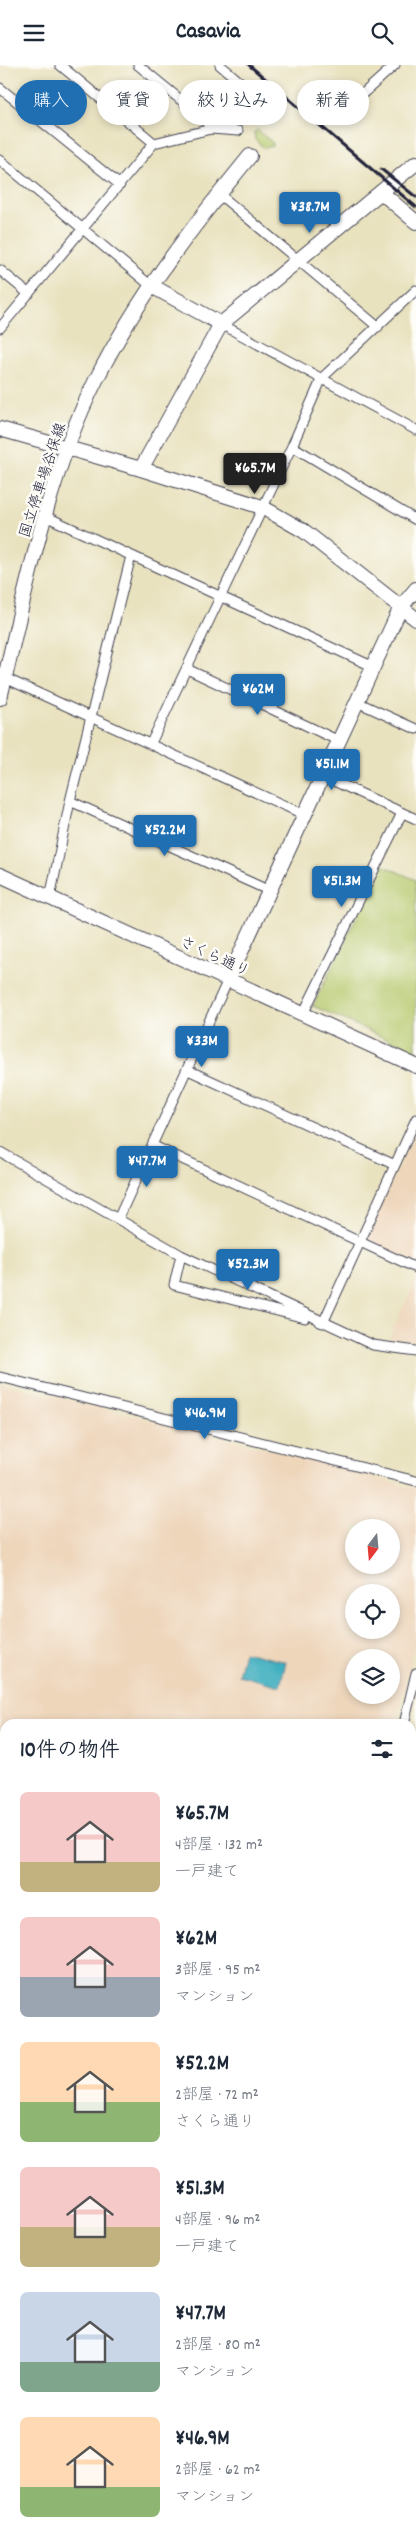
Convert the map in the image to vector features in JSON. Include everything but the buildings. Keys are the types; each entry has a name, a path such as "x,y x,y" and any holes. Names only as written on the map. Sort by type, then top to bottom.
{"street":[{"path":"60,65 154,143"},
{"path":"138,65 204,119 211,129"},
{"path":"220,65 238,80"},
{"path":"369,88 395,65"},
{"path":"0,88 120,185"},
{"path":"0,328 154,143 211,129 238,131"},
{"name":"国立停車場谷保線","path":"0,699 45,516 67,449 96,381 150,285 250,156"},
{"path":"0,160 150,285 416,430"},
{"path":"140,469 220,324 300,261 416,163"},
{"path":"382,193 416,222"},
{"path":"219,194 378,327"},
{"path":"0,270 29,294"},
{"path":"151,743 292,446 322,378 416,290"},
{"path":"0,429 140,469 262,507 304,531 416,619"},
{"path":"292,446 416,520"},
{"path":"45,516 374,667"},
{"path":"50,898 90,716 131,556"},
{"path":"118,1219 154,1146 228,980 401,607 416,589"},
{"path":"187,669 340,741"},
{"path":"5,678 151,743 305,815"},
{"path":"358,702 416,729"},
{"path":"323,776 416,819"},
{"path":"70,801 270,891"},
{"path":"303,1014 402,813"},
{"name":"さくら通り","path":"0,875 416,1066"},
{"path":"188,1070 395,1165"},
{"path":"324,1323 416,1119"},
{"path":"154,1146 416,1268"},
{"path":"0,1152 181,1255 373,1345 416,1351"},
{"path":"181,1255 174,1285 324,1323"},
{"path":"0,1377 416,1481"},
{"path":"405,1719 416,1673"}],"shaded area":[{"path":"416,1132 416,1267 363,1242"},
{"path":"416,1280 416,1343 389,1338"},
{"path":"0,1383 284,1453 416,1489 416,1638 397,1719 0,1719"}],"green space":[{"path":"257,130 273,143 273,146 264,148 255,140 254,132"},
{"path":"382,865 416,880 416,1052 313,1006"}],"water":[{"path":"244,1652 286,1662 280,1686 238,1675"}],"railway":[{"path":"249,65 416,207"},
{"path":"381,169 416,197"}]}
